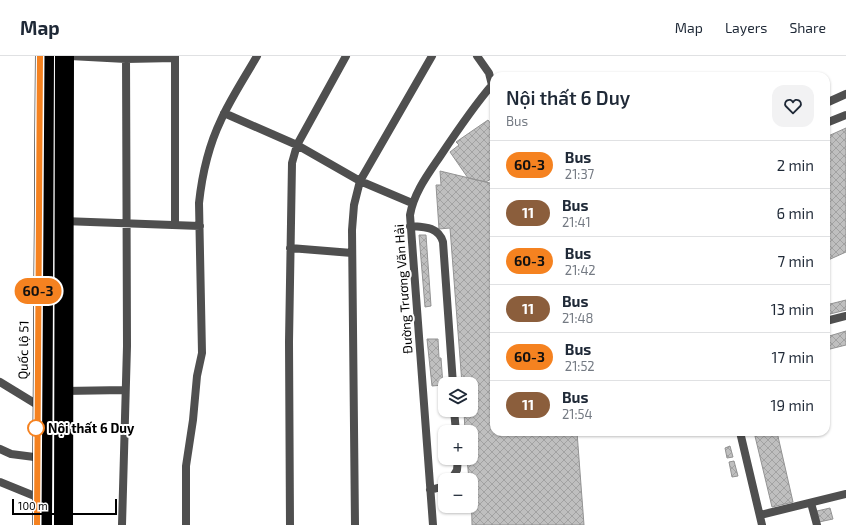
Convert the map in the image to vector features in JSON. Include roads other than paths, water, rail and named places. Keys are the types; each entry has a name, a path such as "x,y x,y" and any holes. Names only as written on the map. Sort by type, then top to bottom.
{"highway":[{"name":"Quốc lộ 51","path":"46,525 42,458 43,163 48,56"},
{"path":"60,525 64,391 65,222 61,56"}],"main road":[{"name":"Quốc lộ 51","path":"40,56 43,163"},
{"path":"65,222 69,56"},
{"path":"64,391 68,525"},
{"name":"Quốc lộ 51","path":"37,525 37,497 42,458"}],"street":[{"path":"69,56 175,57 174,226"},
{"path":"186,525 186,466 193,420 197,376 202,353 200,226 201,184 210,150 224,113 257,56"},
{"path":"290,525 289,342 291,170 297,145 346,56"},
{"path":"355,525 352,253 353,213 360,181 432,56"},
{"name":"Đường Trương Văn Hải","path":"477,56 490,76"},
{"path":"122,525 126,346 126,57"},
{"name":"Đường Trương Văn Hải","path":"433,525 410,226 412,203 424,180 469,114 490,90"},
{"path":"830,101 846,94"},
{"path":"224,113 297,145 360,181 412,203"},
{"path":"830,121 846,115"},
{"path":"65,222 200,226"},
{"path":"410,226 434,229 440,235 443,242 453,377"},
{"path":"290,248 352,253"},
{"path":"830,320 846,316"},
{"path":"0,382 42,404"},
{"path":"64,391 125,390"},
{"path":"741,436 762,525"},
{"path":"0,449 11,454 42,458"},
{"path":"0,482 37,497"},
{"path":"430,490 438,488"},
{"path":"760,515 846,494"},
{"path":"810,503 816,525"}],"place":[{"name":"Nội thất 6 Duy","path":"36,428"}]}
